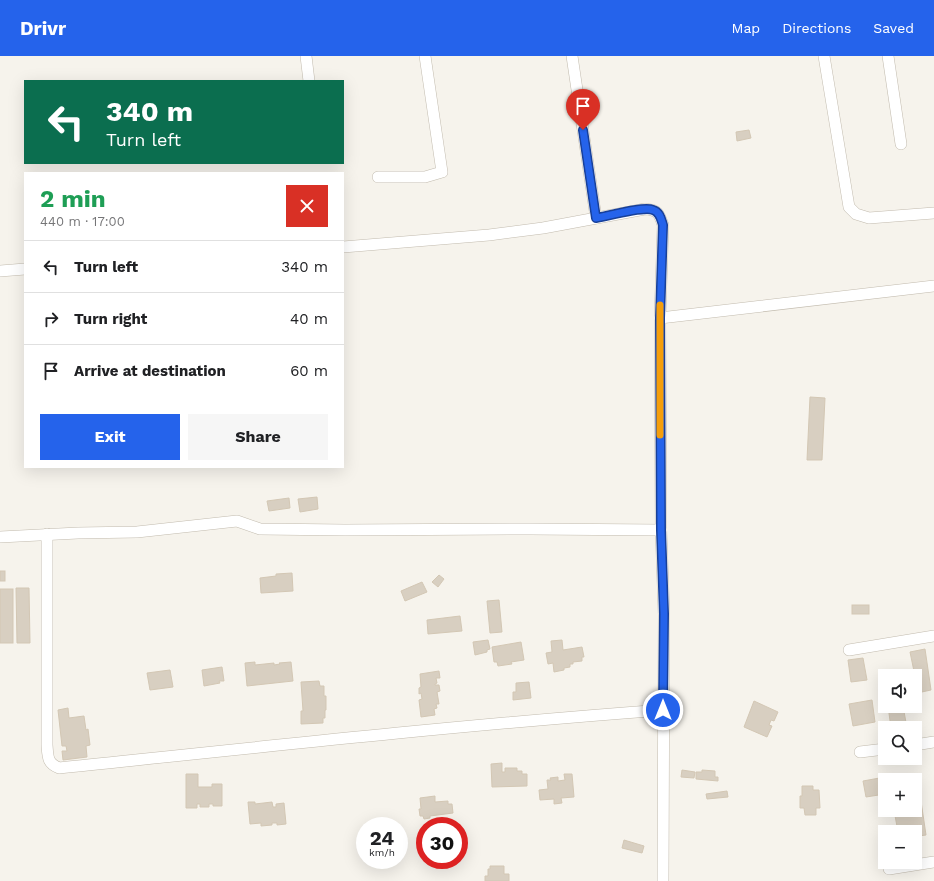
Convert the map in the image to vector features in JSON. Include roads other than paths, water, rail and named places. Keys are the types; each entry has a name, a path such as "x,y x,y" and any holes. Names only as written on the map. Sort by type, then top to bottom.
{"street":[{"path":"306,56 309,80"},
{"path":"378,177 425,177 442,172 425,56"},
{"path":"572,56 596,218"},
{"path":"824,56 849,207 856,214 868,218 934,213"},
{"path":"888,56 901,144"},
{"path":"344,247 489,235 645,209 654,210 660,215 663,225 660,318 661,530 664,614 663,881"},
{"path":"0,271 24,269"},
{"path":"660,318 934,286"},
{"path":"0,537 46,534 137,532 237,520 260,529 661,530"},
{"path":"46,534 48,745 49,761 52,766 58,768 402,732 663,710"},
{"path":"849,650 934,636"},
{"path":"922,744 934,742"},
{"path":"860,752 878,750"},
{"path":"922,864 934,862"}]}
